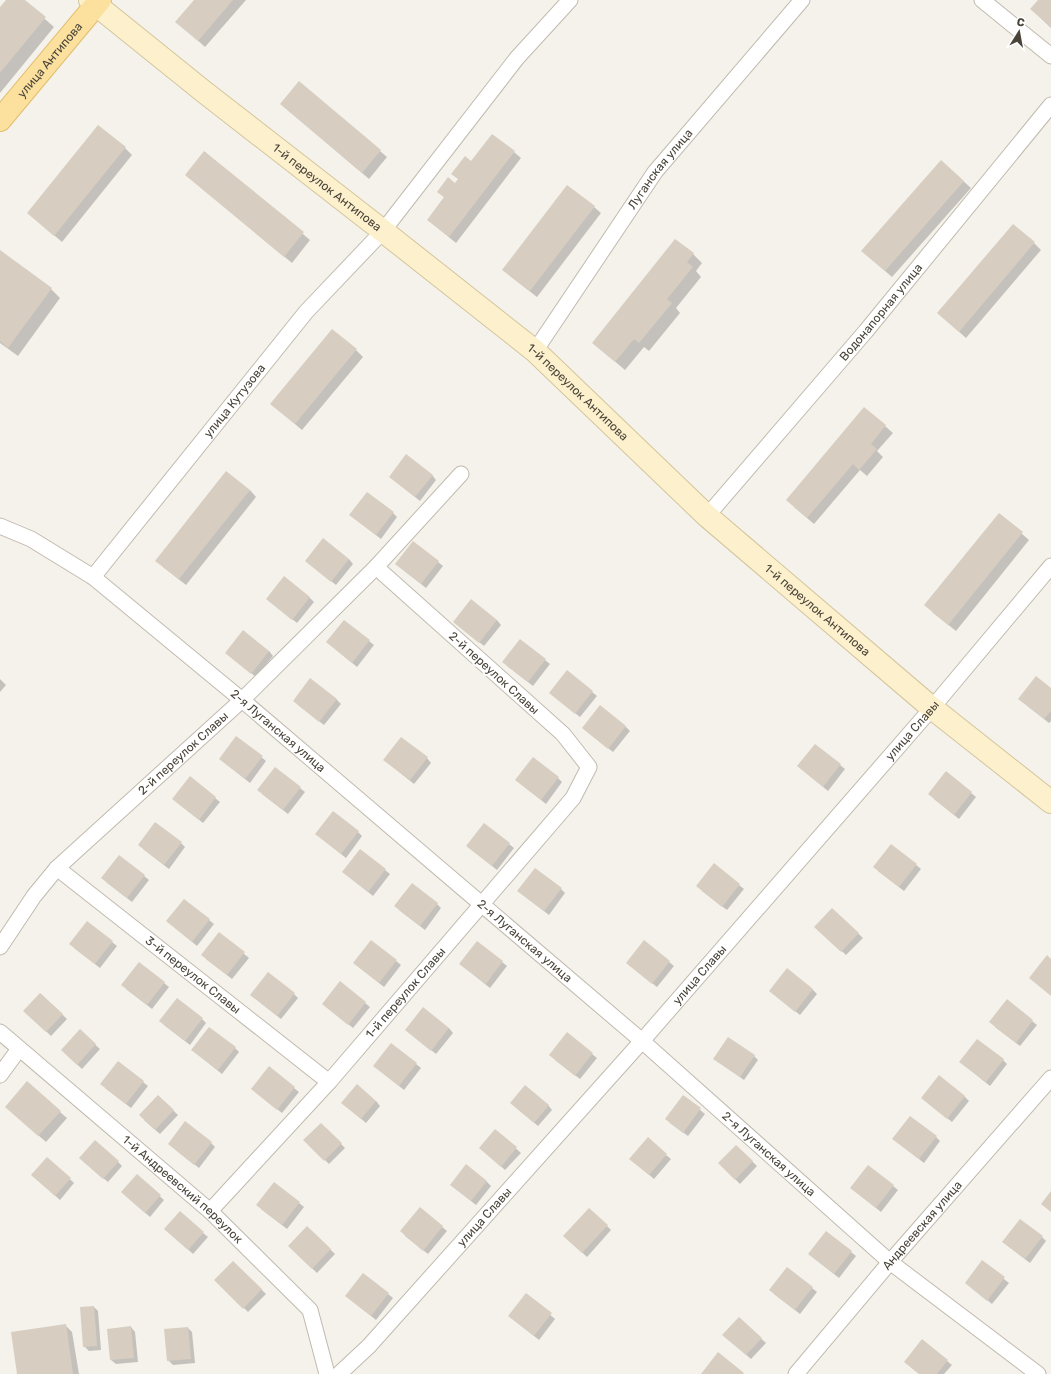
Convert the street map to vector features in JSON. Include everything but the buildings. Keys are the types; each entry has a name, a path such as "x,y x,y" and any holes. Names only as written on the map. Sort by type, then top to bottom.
{"main road":[{"name":"1-й переулок Антипова","path":"95,2 203,91 535,351 707,516 932,708 1051,802"},
{"name":"улица Антипова","path":"0,120 95,2"}],"street":[{"name":"улица Кутузова","path":"93,577 306,312 383,231 517,58 570,0"},
{"name":"Луганская улица","path":"535,351 654,172 802,0"},
{"path":"982,0 1051,56"},
{"name":"Водонапорная улица","path":"707,516 866,331 1051,105"},
{"name":"2-й переулок Славы","path":"0,947 34,896 57,868 242,700 376,568 461,474"},
{"name":"2-я Луганская улица","path":"0,526 32,539 93,577 242,700 642,1041 890,1262 1038,1374"},
{"name":"улица Славы","path":"339,1374 369,1346 642,1041 932,708 1051,566"},
{"name":"2-й переулок Славы","path":"376,568 563,734 589,767"},
{"name":"1-й переулок Славы","path":"210,1211 329,1082 573,798 589,767"},
{"name":"3-й переулок Славы","path":"57,868 329,1082"},
{"name":"1-й Андреевский переулок","path":"0,1032 210,1211 310,1310 326,1374"},
{"path":"0,1075 19,1049"},
{"name":"Андреевская улица","path":"796,1374 890,1262 1051,1078"}]}
